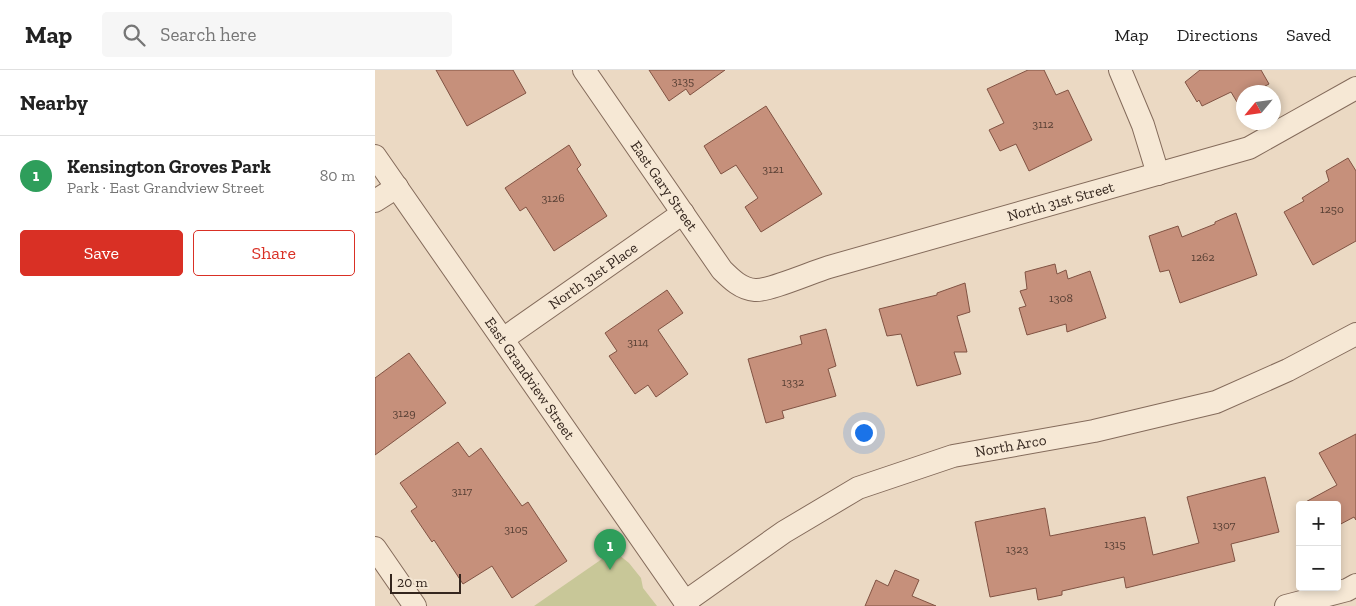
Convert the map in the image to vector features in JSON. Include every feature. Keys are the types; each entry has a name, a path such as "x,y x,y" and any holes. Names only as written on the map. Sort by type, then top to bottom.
{"street":[{"name":"East Gary Street","path":"584,70 727,275 742,286 755,290"},
{"path":"1120,70 1143,125 1158,174"},
{"name":"North 31st Street","path":"755,290 771,287 829,267 1249,148 1356,88"},
{"name":"East Grandview Street","path":"375,156 687,604"},
{"path":"375,201 397,187"},
{"name":"North 31st Place","path":"503,339 683,214"},
{"name":"North Arco","path":"687,604 784,532 858,488 953,456 1094,431 1216,402 1288,370 1356,334"},
{"path":"375,548 415,606"},
{"path":"1286,606 1352,594"}],"shaded area":[{"path":"615,550 641,578 643,588 657,606 534,606"}],"building":[{"path":"436,70 513,70 526,93 467,126"},
{"path":"649,70 725,70 690,95 686,89 669,101"},
{"path":"1028,70 1044,70 1056,95 1068,90 1092,140 1029,171 1016,144 1000,151 989,130 1004,123 987,89"},
{"path":"1200,70 1261,70 1269,84 1236,85 1236,100 1231,92 1202,106 1199,100 1197,102 1185,82"},
{"path":"766,106 822,194 761,232 745,207 758,198 736,165 721,174 704,146"},
{"path":"569,145 581,165 577,169 607,216 554,251 526,207 520,211 505,188"},
{"path":"1348,158 1356,171 1356,241 1313,265 1284,212 1304,201 1302,198 1329,181 1326,171"},
{"path":"1236,213 1257,275 1180,303 1169,270 1160,272 1149,236 1178,226 1182,237 1215,224 1215,222"},
{"path":"1055,264 1057,274 1066,270 1068,279 1090,271 1106,318 1067,332 1066,324 1027,335 1019,308 1026,306 1020,291 1027,289 1025,272"},
{"path":"965,283 970,312 957,316 967,352 954,352 961,374 917,386 901,334 887,336 879,309 937,295 937,293"},
{"path":"667,290 683,313 658,330 688,374 656,397 648,385 635,394 609,356 617,351 605,333"},
{"path":"826,329 836,366 828,369 836,396 782,411 784,418 766,423 748,359 802,344 800,336"},
{"path":"409,353 446,403 375,455 375,378"},
{"path":"1356,434 1356,520 1354,517 1341,524 1341,501 1307,501 1337,485 1319,453"},
{"path":"458,442 469,457 481,448 522,506 528,502 567,561 512,598 492,566 463,584 434,540 432,542 411,511 417,507 400,483"},
{"path":"1265,477 1279,532 1231,544 1235,561 1126,588 1124,577 1062,591 1062,595 1038,600 1036,588 990,597 975,522 1045,508 1050,536 1145,517 1153,555 1199,543 1187,497"},
{"path":"895,570 919,580 912,596 936,606 865,606 876,580 888,586"}],"place":[{"name":"Kensington Groves Park","path":"610,570"}]}
